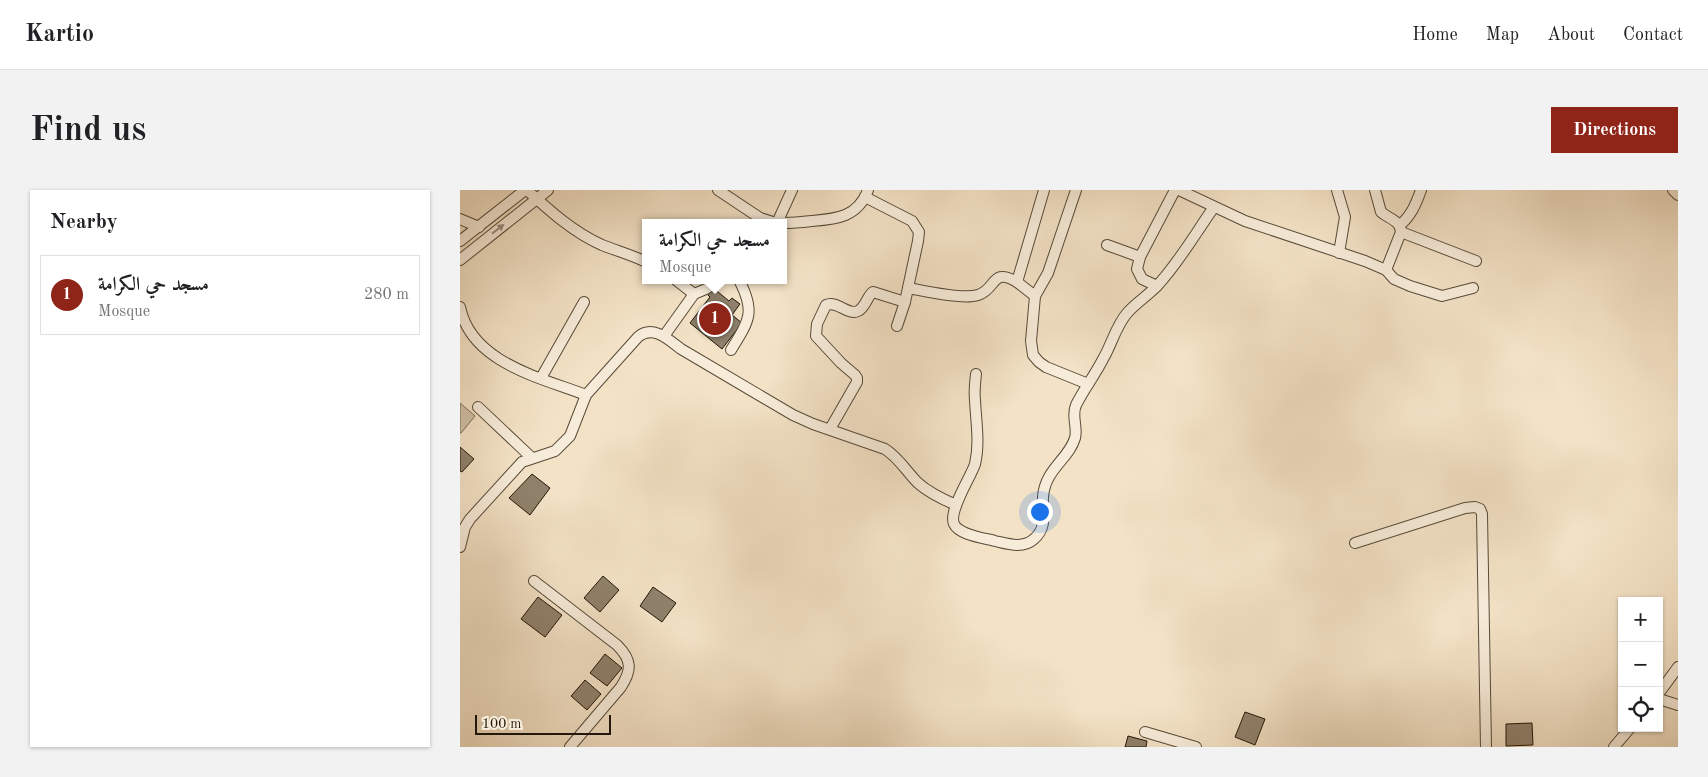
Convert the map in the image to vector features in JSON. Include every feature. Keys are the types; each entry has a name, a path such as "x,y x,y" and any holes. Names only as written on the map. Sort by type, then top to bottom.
{"street":[{"path":"460,241 526,190 564,222 583,235 642,260"},
{"path":"460,260 548,190"},
{"path":"718,190 758,219"},
{"path":"778,219 792,190"},
{"path":"1017,282 1044,190"},
{"path":"1076,190 1048,273 1035,296 1031,341 1034,355 1039,362 1046,367 1088,384"},
{"path":"1157,286 1142,279 1137,269 1140,257 1177,190 1245,221 1339,252 1386,270 1394,279 1400,282 1438,295 1449,295 1473,288"},
{"path":"1337,190 1346,217 1339,252"},
{"path":"1375,190 1381,212 1393,219 1400,229 1476,261"},
{"path":"1386,270 1400,229 1408,218 1421,190"},
{"path":"1673,190 1678,195"},
{"path":"787,223 837,219 848,214 866,194 912,221 918,232 918,241 905,302 896,326"},
{"path":"976,374 977,452 974,465 956,505 954,524 958,529 968,534 1012,546 1025,545 1034,540 1041,531 1046,481 1072,446 1076,429 1075,407 1103,360 1127,313 1157,286 1214,207"},
{"path":"460,219 478,227"},
{"path":"1107,245 1140,257"},
{"path":"908,288 953,295 976,296 981,294 1000,277 1007,276 1035,296"},
{"path":"681,284 694,294"},
{"path":"664,336 694,294 713,284"},
{"path":"731,350 742,332 749,312 746,294 741,284"},
{"path":"830,429 857,382 857,378 816,336 818,324 826,305 833,303 853,312 858,311 870,293 873,292 905,302"},
{"path":"541,378 584,302"},
{"path":"460,307 469,329 494,356 510,366 586,395"},
{"path":"460,547 467,522 522,462 555,451 570,436 586,395 641,334 654,332 664,336 682,349 794,415 884,449 898,459 919,483 930,492 956,505"},
{"path":"478,407 532,458"},
{"path":"1355,543 1465,508 1475,507 1480,509 1482,523 1486,747"},
{"path":"534,580 617,645 625,654 629,664 628,676 621,687 570,747"},
{"path":"1663,688 1678,667"},
{"path":"1663,700 1678,705"},
{"path":"1145,732 1196,747"},
{"path":"1614,747 1627,732"}],"shaded area":[{"path":"460,403 475,416 461,433 460,433"}],"building":[{"path":"712,287 729,301 732,298 740,304 732,315 742,323 722,349 690,323 710,297 707,294"},
{"path":"460,447 474,459 462,472 460,471"},
{"path":"532,474 550,488 530,515 509,498"},
{"path":"603,576 619,590 600,612 584,598"},
{"path":"653,587 676,603 662,622 640,606"},
{"path":"538,597 562,615 545,637 521,619"},
{"path":"605,654 622,668 607,686 590,673"},
{"path":"585,680 601,694 587,710 571,696"},
{"path":"1245,712 1265,719 1255,745 1235,737"},
{"path":"1532,723 1533,745 1506,746 1506,724"},
{"path":"1128,736 1147,741 1146,747 1125,747"}],"place":[{"name":"مسجد حي الكرامة","path":"715,319"}]}
